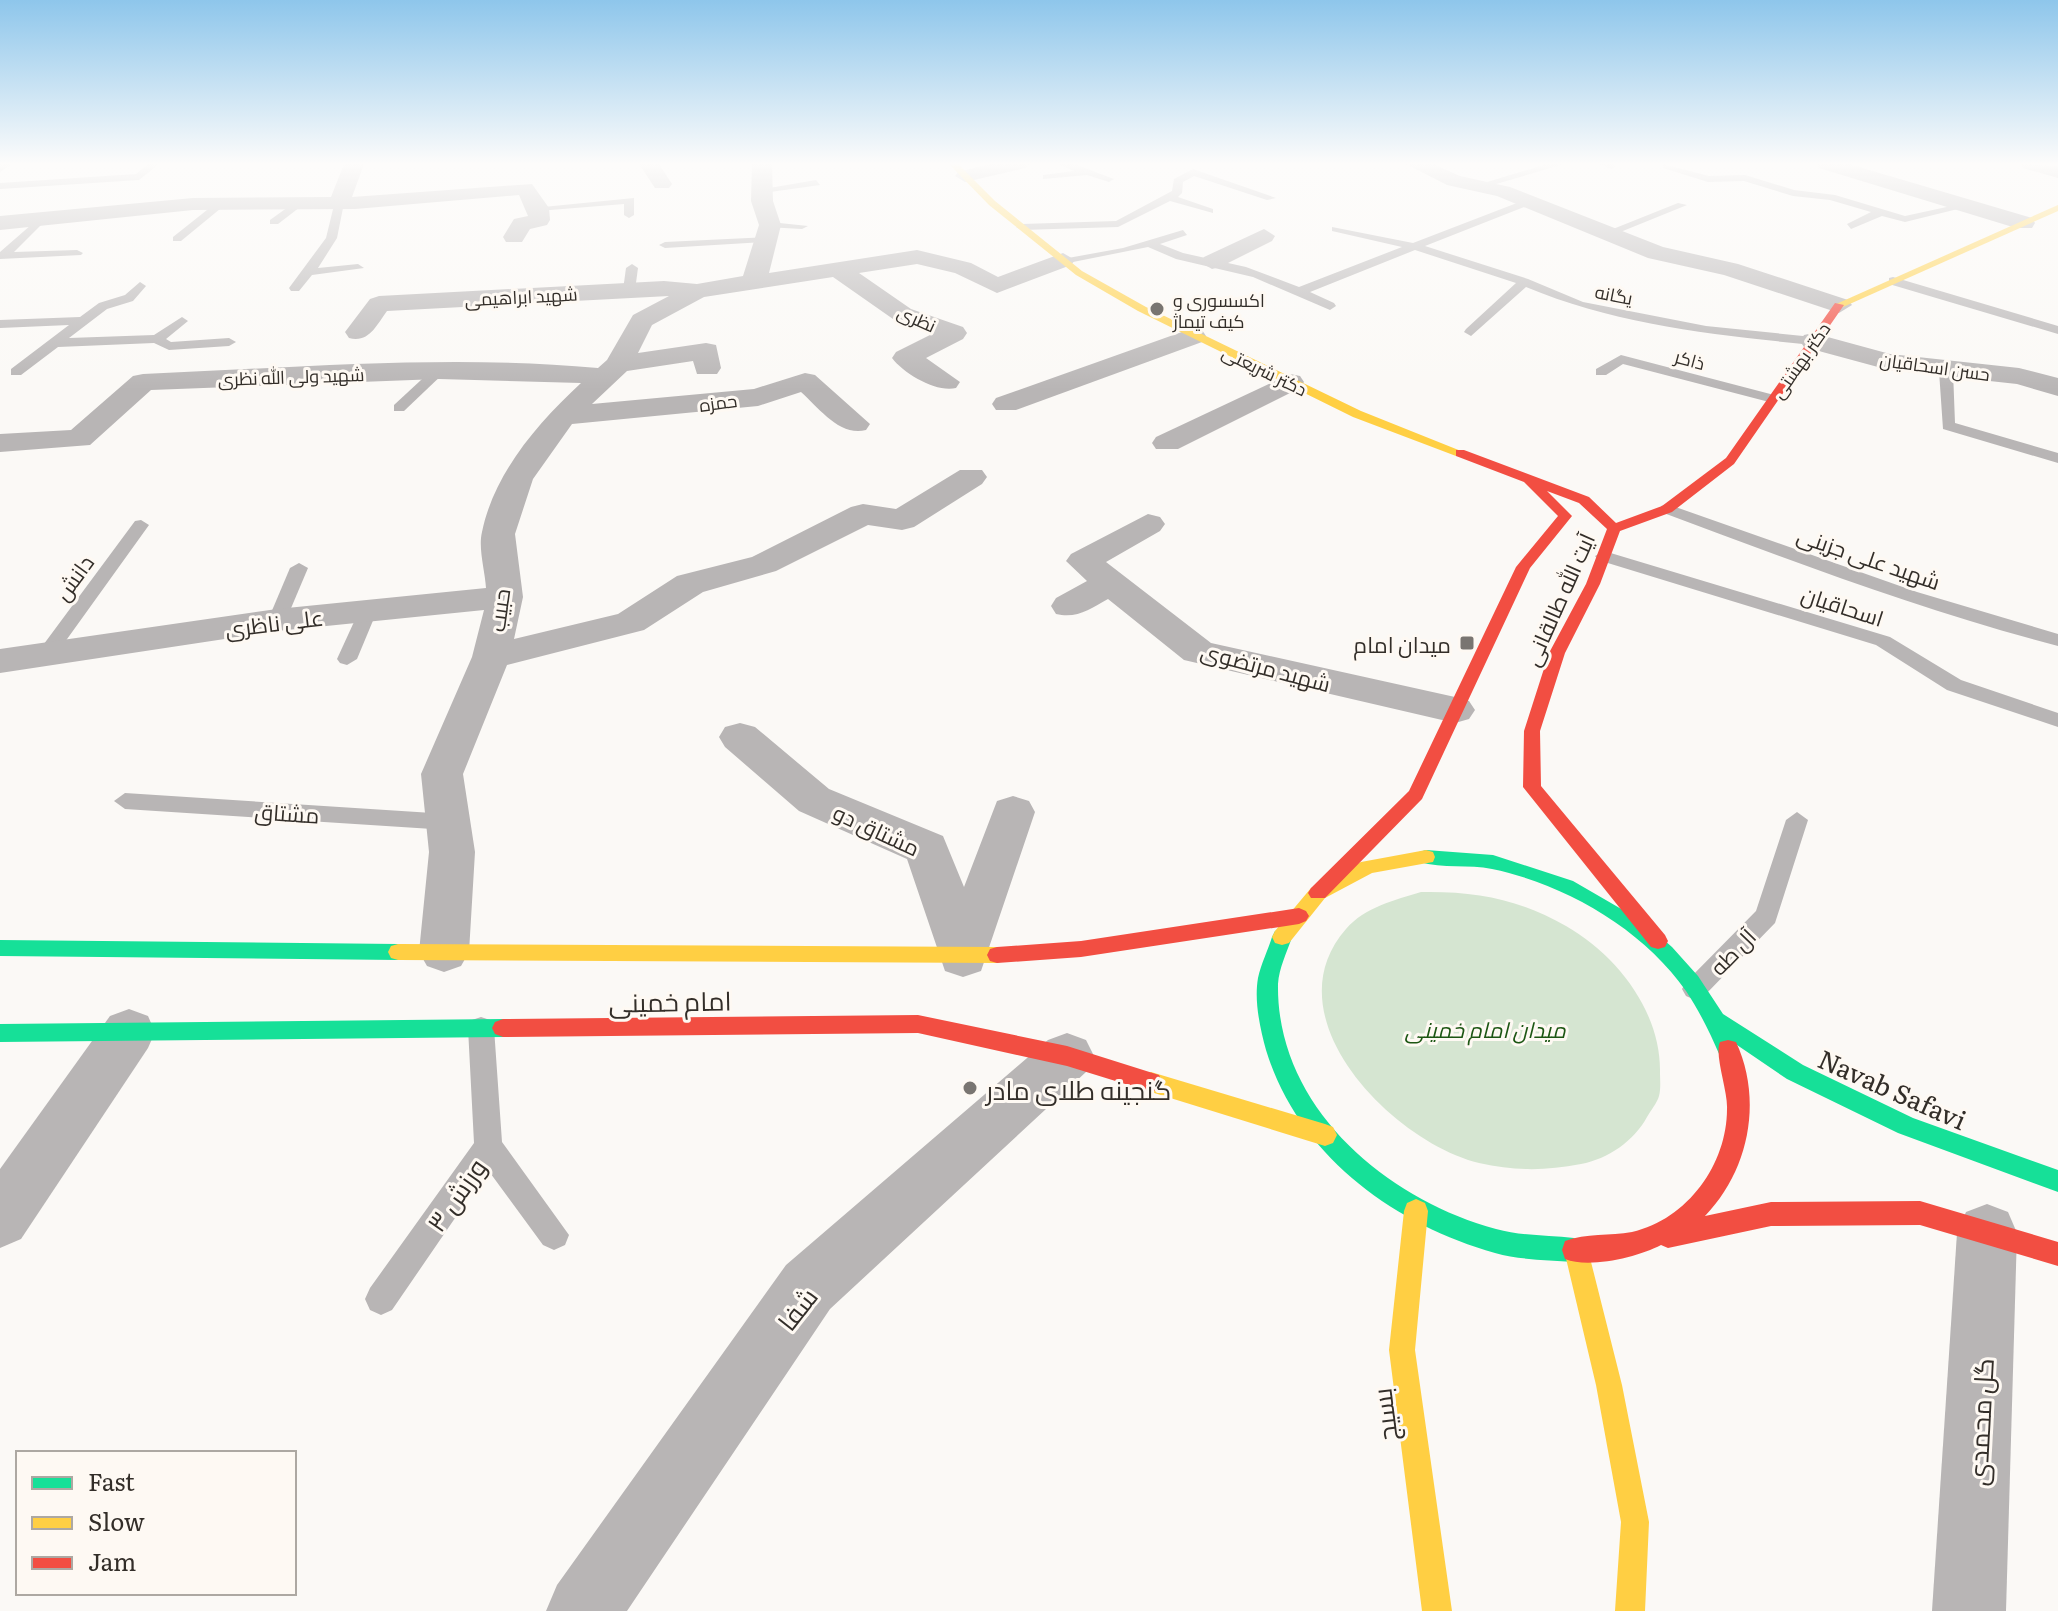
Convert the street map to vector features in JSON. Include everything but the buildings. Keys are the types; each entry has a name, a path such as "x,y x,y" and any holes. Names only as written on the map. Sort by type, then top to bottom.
{"main road":[{"name":"دکتر شریعتی","path":"1037,239 1079,273 1193,336 1357,414 1524,475"},
{"name":"دکتر بهشتی","path":"1614,528 1667,509 1730,461 1839,305 1987,239"},
{"name":"آیت الله طالقانی","path":"1524,475 1584,500 1614,528 1604,556 1557,653 1532,731 1532,787 1679,966"},
{"name":"آیت الله طالقانی","path":"1318,893 1416,795 1523,567 1565,516 1524,475"},
{"path":"1646,1240 1706,1203 1737,1147 1739,1082 1718,1021 1679,966 1622,918 1597,904 1559,883 1492,862 1426,857 1368,867 1318,893 1284,931 1268,981 1271,1039 1298,1102 1346,1161 1416,1211 1496,1241 1576,1250 1646,1240 1771,1214 1920,1213 2058,1254"},
{"name":"امام خمینی","path":"0,948 963,957 1081,949 1299,916"},
{"name":"Navab Safavi","path":"1718,1021 1795,1072 1906,1126 2058,1181"},
{"name":"امام خمینی","path":"0,1033 918,1024 1067,1056 1325,1135"},
{"name":"بسیج","path":"1416,1211 1402,1350 1437,1611"},
{"path":"1576,1250 1609,1385 1635,1522 1630,1611"}],"street":[{"path":"754,282 766,239"},
{"path":"1212,262 1258,239"},
{"path":"1624,239 1656,253 1730,269 1839,305"},
{"path":"697,291 917,257 963,268 997,286 1063,260"},
{"name":"نظری","path":"838,270 902,314 954,333 906,358 946,382"},
{"name":"شهید ابراهیمی","path":"358,332 379,304 631,279 697,291"},
{"name":"حبیب","path":"444,952 452,852 442,774 491,657 505,597 498,534 517,478 563,416 611,370 642,320 697,291"},
{"path":"1006,404 1193,336"},
{"name":"حسن اسحاقیان","path":"1813,341 1889,362 1946,371 2019,376 2058,387"},
{"name":"شهید ولی الله نظری","path":"0,443 79,439 143,382 439,371 611,370 706,351 707,368"},
{"name":"حمزه","path":"563,416 758,397 805,381 855,424"},
{"path":"1167,443 1290,382"},
{"path":"491,657 631,622 690,584 764,564 863,514 902,520 971,477"},
{"name":"شهید مرتضوی","path":"1148,524 1083,561 1198,652 1455,710"},
{"path":"1069,606 1110,583"},
{"name":"علی ناظری","path":"0,661 277,620 505,597"},
{"name":"مشتاق دو","path":"740,737 814,800 927,848 963,957"},
{"path":"963,957 1013,812"},
{"path":"0,1219 129,1032"},
{"name":"شفا","path":"583,1611 808,1287 1067,1056"},
{"name":"گل محمدی","path":"1969,1611 1987,1233"}],"lane":[{"path":"20,239 3,256 77,253"},
{"path":"295,288 331,239"},
{"path":"665,245 711,239"},
{"path":"1063,260 1165,239"},
{"name":"یگانه","path":"1382,239 1417,247 1524,282 1580,305 1706,330 1813,341"},
{"path":"1300,291 1436,239"},
{"path":"1151,244 1178,258 1212,262 1300,291 1330,306"},
{"path":"308,272 358,268"},
{"path":"1893,281 2058,330"},
{"path":"1471,332 1524,282"},
{"path":"16,372 103,306 129,298 140,286"},
{"path":"0,324 83,321"},
{"path":"157,339 182,321"},
{"path":"53,343 157,339 169,346 229,342"},
{"name":"ذاکر","path":"1601,372 1621,359 1773,399"},
{"path":"399,408 439,371"},
{"path":"1946,371 1948,426 2058,458"},
{"name":"شهید علی جزینی","path":"1667,509 1837,573 1971,617 2058,640"},
{"name":"دانش","path":"45,656 141,525"},
{"name":"اسحاقیان","path":"1604,556 1883,641 1954,685 2058,720"},
{"path":"277,620 299,568"},
{"path":"347,659 368,611"},
{"name":"مشتاق","path":"125,801 448,822"},
{"name":"آل طه","path":"1695,989 1766,916 1797,820"},
{"name":"ورزش ۳","path":"381,1299 488,1146 481,1028"},
{"path":"488,1146 554,1235"}],"green space":[{"name":"میدان امام خمینی","path":"1421,892 1478,895 1531,909 1585,938 1618,969 1644,1007 1653,1028 1660,1072 1657,1101 1642,1126 1628,1141 1601,1158 1568,1166 1518,1169 1479,1163 1445,1151 1411,1130 1379,1103 1351,1071 1332,1036 1322,1000 1326,963 1346,929 1362,915 1381,905"}],"traffic: fast":[{"path":"1426,857 1493,862 1530,872 1566,886 1601,905 1665,953 1691,982 1712,1014 1728,1049"},
{"path":"1282,937 1268,983 1271,1029 1284,1073 1307,1113 1336,1149 1372,1180 1411,1206 1453,1227 1505,1243 1574,1250"},
{"path":"0,948 398,952"},
{"path":"1718,1021 1795,1072 1906,1126 2058,1181"},
{"path":"0,1033 503,1028"}],"traffic: slow":[{"path":"1037,239 1079,273 1142,309 1357,414 1460,453"},
{"path":"1839,305 1988,239"},
{"path":"1282,937 1318,893 1368,867 1426,857"},
{"path":"398,952 997,955"},
{"path":"1151,1082 1325,1135"},
{"path":"1416,1211 1402,1350 1437,1611"},
{"path":"1576,1250 1609,1385 1635,1522 1630,1611"}],"traffic: jam":[{"path":"1614,528 1667,509 1730,461 1839,305"},
{"path":"1460,453 1584,500 1614,528 1593,584 1557,653 1532,731 1532,787 1658,941"},
{"path":"1318,893 1416,795 1523,567 1565,516 1529,480"},
{"path":"997,955 1081,949 1299,916"},
{"path":"503,1028 918,1024 1067,1056 1151,1082"},
{"path":"1574,1250 1621,1246 1647,1239 1699,1206 1716,1185 1729,1162 1737,1136 1739,1108 1728,1049"},
{"path":"1668,1236 1771,1214 1920,1213 2058,1254"}],"place":[{"name":"اکسسوری و کیف تیماژ","path":"1157,309"},
{"name":"میدان امام","path":"1467,643"},
{"name":"گنجینه طلای مادر","path":"970,1088"}]}
